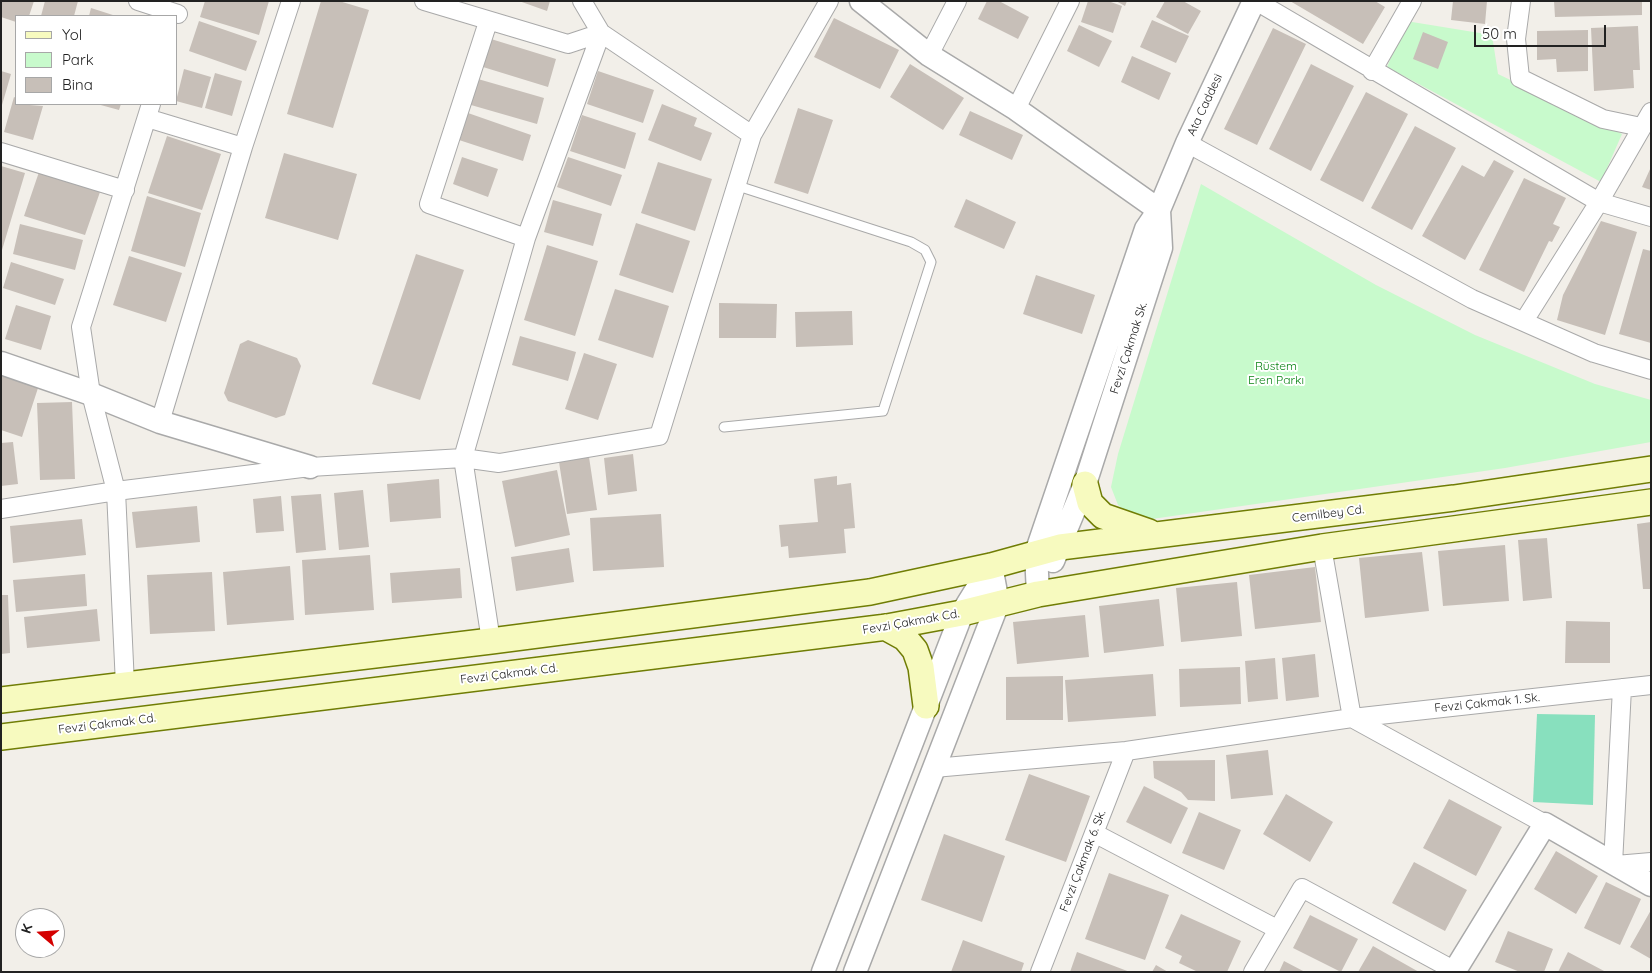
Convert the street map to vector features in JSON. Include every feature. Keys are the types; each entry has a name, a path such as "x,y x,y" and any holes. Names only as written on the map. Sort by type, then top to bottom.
{"main road":[{"name":"Cemilbey Cd.","path":"999,564 1060,547 1454,498 1651,469"},
{"path":"1084,484 1090,502 1103,516 1127,526 1159,534"},
{"path":"1017,599 1322,547 1651,502"},
{"path":"1,700 870,592 999,564"},
{"name":"Fevzi Çakmak Cd.","path":"1,737 885,628 962,613 1017,599"},
{"path":"885,628 905,638 915,650 921,667 926,706"}],"street":[{"path":"138,1 179,11"},
{"path":"160,422 243,148 291,1"},
{"path":"582,1 601,33 752,135"},
{"path":"1,509 116,491 310,468 464,458 499,463 659,436 738,186 752,135 829,1"},
{"path":"861,1 929,55 1016,109 1159,210 1146,228 1036,553 1017,599"},
{"path":"929,55 957,1"},
{"path":"1016,109 1070,1"},
{"path":"1255,1 1372,71 1600,202 1651,217"},
{"name":"Ata Caddesi","path":"1159,210 1187,143 1255,1"},
{"path":"1372,71 1412,1"},
{"path":"1521,1 1516,39 1520,78 1603,119 1646,120 1600,202 1524,321"},
{"path":"434,3 488,22 568,44 601,33"},
{"path":"488,22 429,204 526,238"},
{"path":"491,640 464,458 526,238 601,33"},
{"path":"125,685 116,491 91,394 82,327 149,111 243,148"},
{"path":"1187,143 1472,299 1594,353 1651,370"},
{"path":"1,152 125,190"},
{"name":"Fevzi Çakmak Sk.","path":"855,972 934,768 1017,599 1060,547 1084,484 1161,248 1159,210"},
{"path":"1,363 91,394 160,422 310,468"},
{"path":"1322,547 1352,718 1545,824 1651,885"},
{"path":"823,972 962,613 999,564 1017,599"},
{"name":"Fevzi Çakmak 1. Sk.","path":"934,768 1126,751 1352,718 1651,685"},
{"path":"1614,864 1622,688"},
{"name":"Fevzi Çakmak 6. Sk.","path":"1040,972 1126,751"},
{"path":"1253,972 1302,888 1455,971 1545,824"},
{"path":"1094,834 1277,929"},
{"path":"1614,864 1651,862"}],"lane":[{"path":"724,428 882,411 931,262 925,250 912,242 738,186"}],"green space":[{"path":"1406,21 1492,35 1498,74 1622,134 1601,182 1387,67"},
{"name":"Rüstem Eren Parkı","path":"1201,184 1376,285 1475,335 1595,384 1651,400 1651,442 1505,468 1145,520 1127,512 1118,505 1111,487 1118,454"},
{"path":"1537,714 1595,715 1593,805 1533,802"}],"building":[{"path":"2,1 34,1 29,15 15,15 15,22 1,17"},
{"path":"45,1 78,1 74,15 41,15"},
{"path":"205,1 269,1 259,35 200,17"},
{"path":"321,1 339,1 369,10 333,128 287,114"},
{"path":"519,1 550,1 547,11"},
{"path":"987,1 999,1 1029,17 1018,39 978,19"},
{"path":"1088,1 1108,1 1122,6 1113,33 1081,22"},
{"path":"1116,1 1127,1 1125,6"},
{"path":"1165,1 1183,1 1201,11 1188,34 1156,17"},
{"path":"1290,1 1375,1 1385,7 1363,44"},
{"path":"1453,1 1487,1 1485,24 1451,20"},
{"path":"1554,1 1642,1 1642,15 1555,17"},
{"path":"91,8 113,15 89,15"},
{"path":"834,18 899,50 880,89 814,57"},
{"path":"1152,20 1189,36 1176,63 1140,47"},
{"path":"199,21 257,41 246,71 189,51"},
{"path":"1079,25 1112,41 1099,67 1067,51"},
{"path":"1638,26 1640,70 1633,70 1634,88 1594,91 1591,28"},
{"path":"1273,28 1306,44 1257,145 1224,129"},
{"path":"1588,30 1588,71 1557,72 1556,59 1537,60 1537,31"},
{"path":"1423,32 1448,42 1438,69 1413,59"},
{"path":"491,39 556,59 548,87 483,67"},
{"path":"1132,56 1171,73 1159,100 1121,82"},
{"path":"910,64 964,98 943,130 890,97"},
{"path":"1311,64 1354,86 1311,171 1269,149"},
{"path":"184,69 211,77 202,108 178,102 178,93"},
{"path":"1,71 11,74 2,105 1,105"},
{"path":"598,71 654,90 643,123 587,104"},
{"path":"215,73 242,81 232,116 205,108"},
{"path":"478,79 544,98 537,124 471,105"},
{"path":"1366,92 1408,114 1363,202 1320,180"},
{"path":"14,97 15,105 43,106 33,140 4,132"},
{"path":"662,104 697,118 694,126 712,133 701,161 648,140"},
{"path":"101,105 121,105 119,110"},
{"path":"798,108 833,120 808,194 774,183"},
{"path":"970,111 1023,135 1012,160 959,135"},
{"path":"468,113 531,135 523,161 459,140"},
{"path":"582,115 636,133 625,169 570,151"},
{"path":"1415,126 1456,148 1412,230 1371,208"},
{"path":"167,136 221,154 202,210 148,193"},
{"path":"284,153 357,174 338,240 265,218"},
{"path":"462,157 498,169 488,197 453,184"},
{"path":"568,157 622,175 611,206 557,187"},
{"path":"1494,160 1514,171 1465,260 1422,236 1462,165 1484,177"},
{"path":"658,162 712,179 695,231 641,213"},
{"path":"1,166 25,173 2,250 1,249"},
{"path":"1651,167 1651,190 1642,187"},
{"path":"39,172 100,192 85,235 24,216"},
{"path":"1524,178 1566,198 1553,224 1560,227 1552,242 1549,241 1524,292 1479,270"},
{"path":"147,196 201,213 185,267 131,251"},
{"path":"966,199 1016,222 1004,249 954,227"},
{"path":"553,200 602,214 593,246 544,232"},
{"path":"1601,221 1637,232 1605,335 1557,320 1563,295"},
{"path":"636,223 690,241 673,293 619,275"},
{"path":"20,224 83,240 75,270 13,254"},
{"path":"547,245 598,261 575,336 524,320"},
{"path":"1643,249 1651,251 1651,343 1619,334"},
{"path":"416,254 464,270 420,400 372,384"},
{"path":"129,256 182,273 166,322 113,305"},
{"path":"11,262 64,279 55,305 3,288"},
{"path":"1036,275 1095,295 1082,334 1023,314"},
{"path":"615,289 669,306 653,358 598,340"},
{"path":"719,303 777,304 776,338 719,338"},
{"path":"16,305 51,316 41,350 5,339"},
{"path":"852,311 853,345 796,347 795,312"},
{"path":"520,336 576,352 568,381 512,365"},
{"path":"248,340 297,358 301,366 285,415 276,418 228,401 224,393 240,344"},
{"path":"584,353 617,364 598,420 565,409"},
{"path":"1,376 38,388 22,437 1,430"},
{"path":"72,402 75,479 40,480 37,403"},
{"path":"13,442 18,484 1,486 1,443"},
{"path":"633,454 637,491 608,495 604,458"},
{"path":"589,457 597,510 567,514 559,462"},
{"path":"557,470 570,535 515,547 502,481"},
{"path":"837,476 837,485 851,483 855,528 844,529 846,553 789,558 788,546 781,547 779,525 818,522 814,479"},
{"path":"439,479 441,518 390,522 387,484"},
{"path":"363,490 369,547 339,550 334,493"},
{"path":"321,494 326,550 296,553 291,496"},
{"path":"281,496 284,531 256,533 253,499"},
{"path":"197,506 200,542 136,548 132,512"},
{"path":"661,514 664,567 593,571 590,518"},
{"path":"82,519 86,555 13,563 10,526"},
{"path":"1651,522 1651,589 1643,589 1637,524"},
{"path":"1547,538 1552,598 1523,601 1518,540"},
{"path":"1505,545 1509,601 1443,606 1438,551"},
{"path":"569,548 574,582 516,591 511,557"},
{"path":"1422,552 1429,611 1365,618 1359,558"},
{"path":"370,555 374,610 305,615 302,560"},
{"path":"290,566 294,620 227,625 223,572"},
{"path":"1315,567 1321,622 1255,629 1249,575"},
{"path":"460,568 462,598 392,603 390,573"},
{"path":"212,572 215,631 150,634 147,575"},
{"path":"85,574 87,606 16,612 13,580"},
{"path":"1237,582 1242,636 1181,642 1176,588"},
{"path":"1,595 8,595 10,653 1,654"},
{"path":"1159,599 1164,646 1104,653 1099,606"},
{"path":"97,609 100,641 27,648 24,617"},
{"path":"1085,615 1089,657 1017,664 1013,622"},
{"path":"1566,621 1610,622 1610,663 1565,663"},
{"path":"1315,654 1319,697 1286,701 1282,658"},
{"path":"1275,658 1278,699 1248,702 1245,661"},
{"path":"1240,667 1241,704 1180,707 1179,669"},
{"path":"1153,674 1156,716 1068,722 1065,680"},
{"path":"1063,676 1063,720 1006,720 1006,677"},
{"path":"1268,750 1273,795 1231,799 1226,755"},
{"path":"1215,760 1215,801 1188,800 1181,792 1154,778 1153,761"},
{"path":"1029,774 1090,796 1066,862 1005,840"},
{"path":"1144,786 1188,808 1171,844 1126,822"},
{"path":"1286,794 1333,822 1310,862 1263,834"},
{"path":"1449,799 1502,827 1476,876 1423,848"},
{"path":"1199,812 1241,830 1224,870 1182,853"},
{"path":"944,834 1005,856 982,922 921,900"},
{"path":"1556,851 1598,876 1576,914 1534,889"},
{"path":"1414,862 1467,890 1445,931 1392,903"},
{"path":"1109,873 1169,895 1145,960 1085,939"},
{"path":"1606,882 1641,899 1620,945 1584,928"},
{"path":"1651,910 1651,959 1630,947"},
{"path":"1181,914 1241,941 1227,972 1198,972 1179,963 1182,956 1165,948"},
{"path":"1310,915 1358,939 1341,972 1293,948"},
{"path":"1508,931 1553,949 1544,972 1520,972 1495,962"},
{"path":"963,940 1024,963 1021,972 951,972"},
{"path":"1373,946 1419,972 1358,972"},
{"path":"1077,952 1130,972 1070,972"},
{"path":"1568,952 1606,972 1558,972"},
{"path":"1284,961 1305,972 1279,972"},
{"path":"1156,965 1168,972 1152,972"}]}
